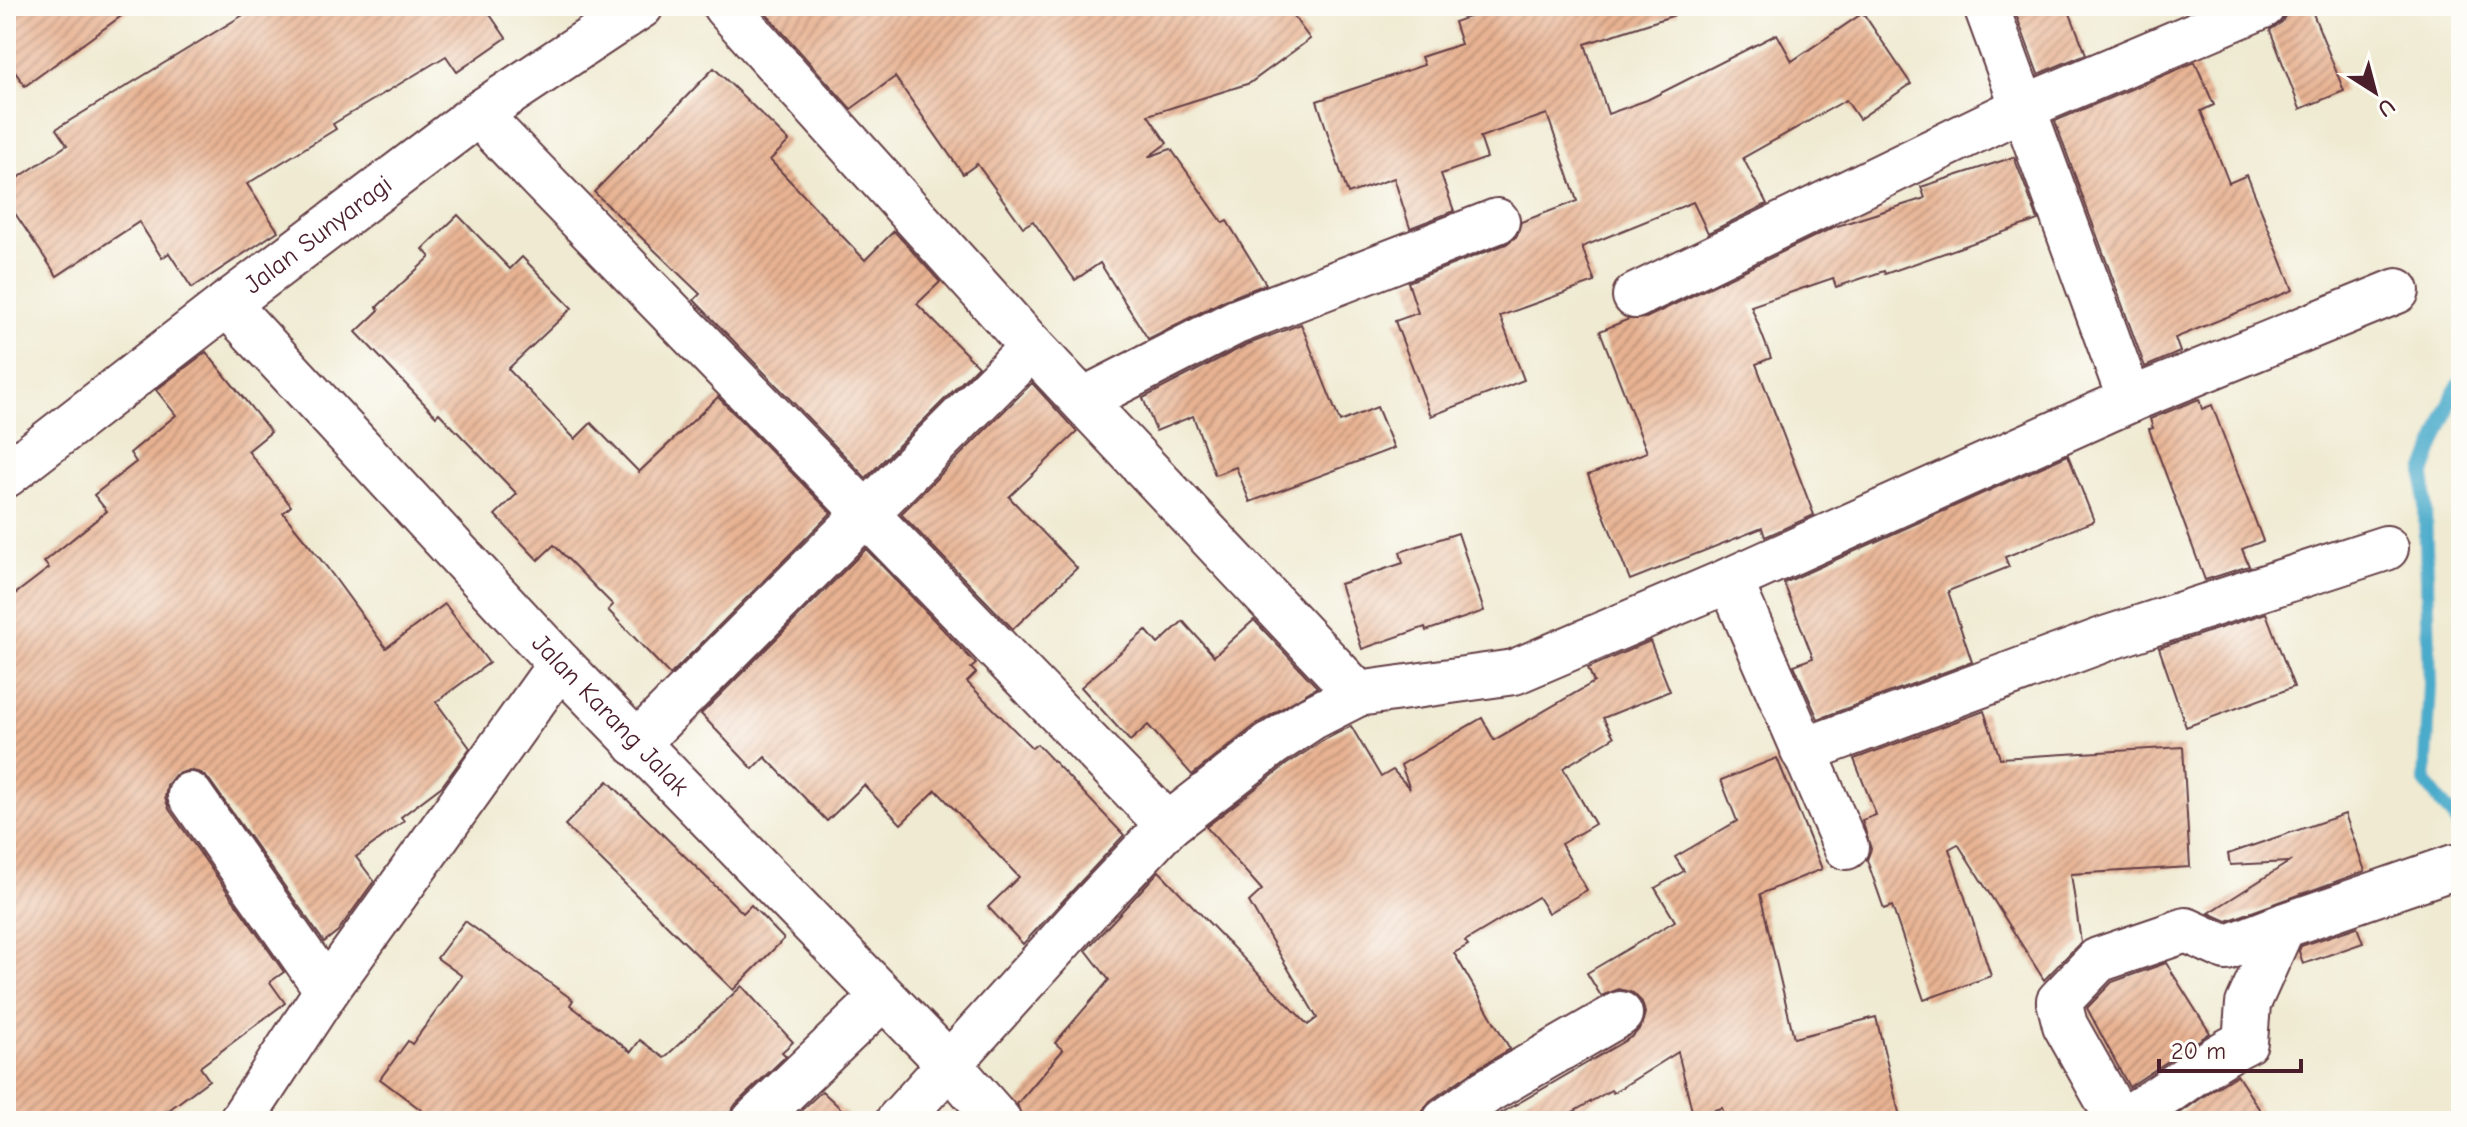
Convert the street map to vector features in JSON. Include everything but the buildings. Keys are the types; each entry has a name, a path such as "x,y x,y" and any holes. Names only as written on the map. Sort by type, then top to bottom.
{"street":[{"path":"725,6 1032,347 1358,694"},
{"path":"1986,6 2130,400"},
{"path":"1635,296 2022,108 2263,6"},
{"name":"Jalan Sunyaragi","path":"6,475 478,114 631,9"},
{"path":"478,114 1168,825"},
{"path":"1083,400 1236,322 1497,221"},
{"path":"898,1121 1168,825 1272,744 1311,718 1358,694 1514,672 1730,580 2130,400 2397,291"},
{"name":"Jalan Karang Jalak","path":"227,304 560,664 949,1064 999,1121"},
{"path":"636,744 1032,347"},
{"path":"1803,751 2108,638 2386,548"},
{"path":"1730,580 1846,847"},
{"path":"241,1121 327,990 560,664"},
{"path":"190,795 327,990"},
{"path":"2283,926 2248,1004 2245,1042 2213,1059 2155,1101 2120,1121 2065,1025 2059,1001 2098,960 2186,930 2226,948 2283,926 2454,867"},
{"path":"754,1121 883,997"},
{"path":"1445,1121 1487,1091 1620,1014"}],"waterway":[{"path":"2461,382 2454,392 2424,473 2430,685 2425,782 2461,828"}]}
